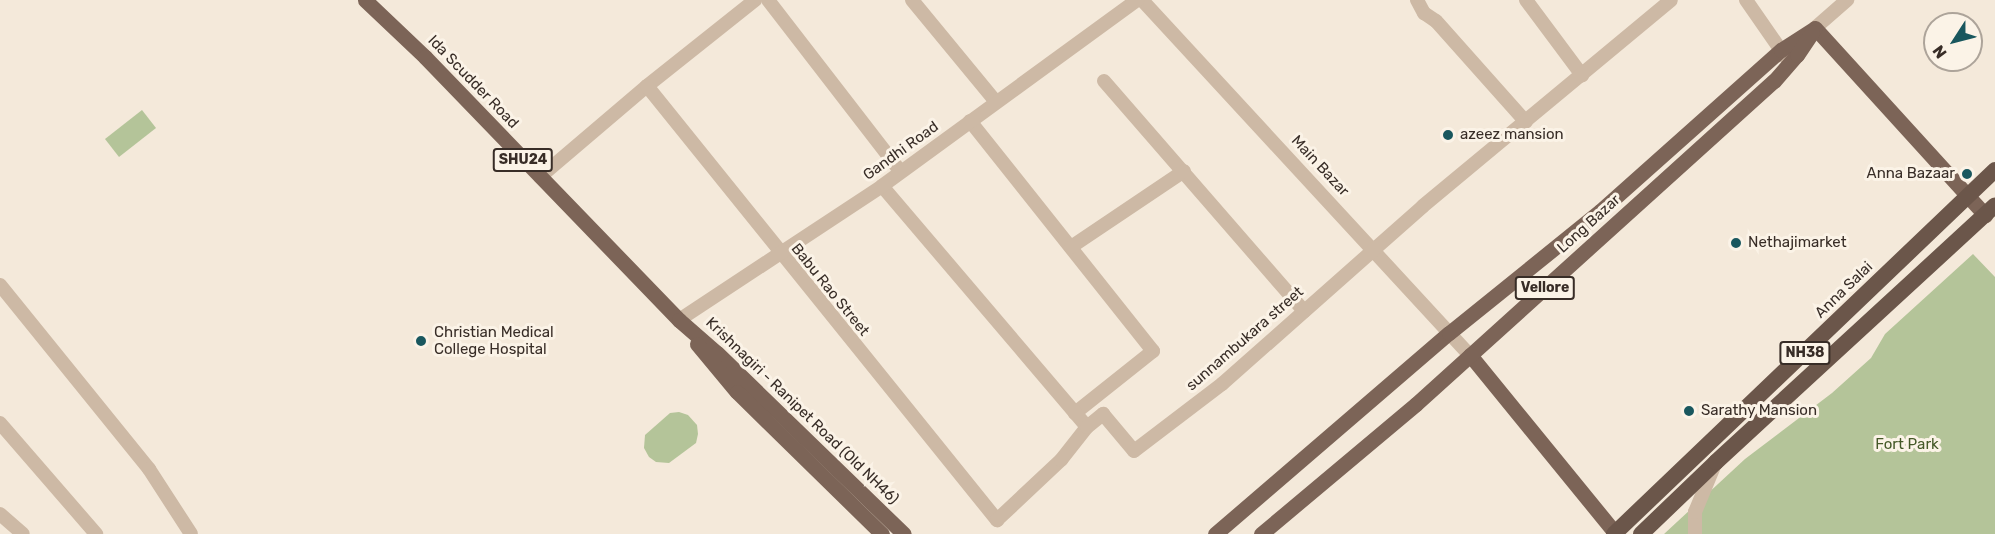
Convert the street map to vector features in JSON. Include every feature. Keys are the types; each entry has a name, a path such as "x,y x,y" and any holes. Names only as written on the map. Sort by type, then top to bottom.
{"highway":[{"name":"Anna Salai","path":"1614,533 1995,170"},
{"name":"NH38","path":"1641,534 1990,210"}],"main road":[{"name":"Ida Scudder Road","path":"366,0 679,320"},
{"name":"Long Bazar","path":"1261,534 1470,356 1756,97 1786,56 1815,28"},
{"path":"1815,28 1969,195 1990,210"},
{"path":"1215,534 1449,333 1786,56"},
{"name":"Krishnagiri - Ranipet Road (Old NH46)","path":"679,320 737,392 882,534"},
{"name":"Krishnagiri - Ranipet Road (Old NH46)","path":"679,320 717,352 904,534"},
{"path":"1470,356 1614,533"}],"street":[{"path":"540,177 647,86 755,0"},
{"path":"768,0 901,172"},
{"path":"912,0 996,102"},
{"name":"Gandhi Road","path":"679,320 882,186 1137,0"},
{"name":"Main Bazar","path":"1142,0 1374,249 1470,356"},
{"path":"1417,0 1424,14 1436,21 1526,122"},
{"path":"1526,0 1582,75"},
{"name":"sunnambukara street","path":"1087,427 1103,414 1134,451 1222,384 1374,249 1671,0"},
{"path":"1746,0 1786,56"},
{"name":"Long Bazar","path":"1815,28 1847,0"},
{"path":"1104,81 1304,311"},
{"name":"Babu Rao Street","path":"647,86 996,527 1060,460 1087,427"},
{"path":"970,121 1153,351 1075,412"},
{"path":"1071,247 1184,171"},
{"path":"882,186 1087,427"},
{"path":"0,285 148,469 190,534"},
{"path":"0,423 96,534"},
{"path":"1695,534 1695,512 1716,462"},
{"path":"0,514 23,534"}],"green space":[{"path":"142,110 156,128 119,157 105,139"},
{"name":"Fort Park","path":"1973,254 1995,277 1995,534 1664,534 1745,459 1832,393 1871,358 1885,334"},
{"path":"679,412 688,415 697,425 696,443 669,463 656,462 649,457 644,448 645,435 670,413"}],"place":[{"name":"azeez mansion","path":"1448,135"},
{"name":"Anna Bazaar","path":"1967,174"},
{"name":"Nethajimarket","path":"1736,243"},
{"name":"Christian Medical College Hospital","path":"421,341"},
{"name":"Sarathy Mansion","path":"1689,411"}]}
